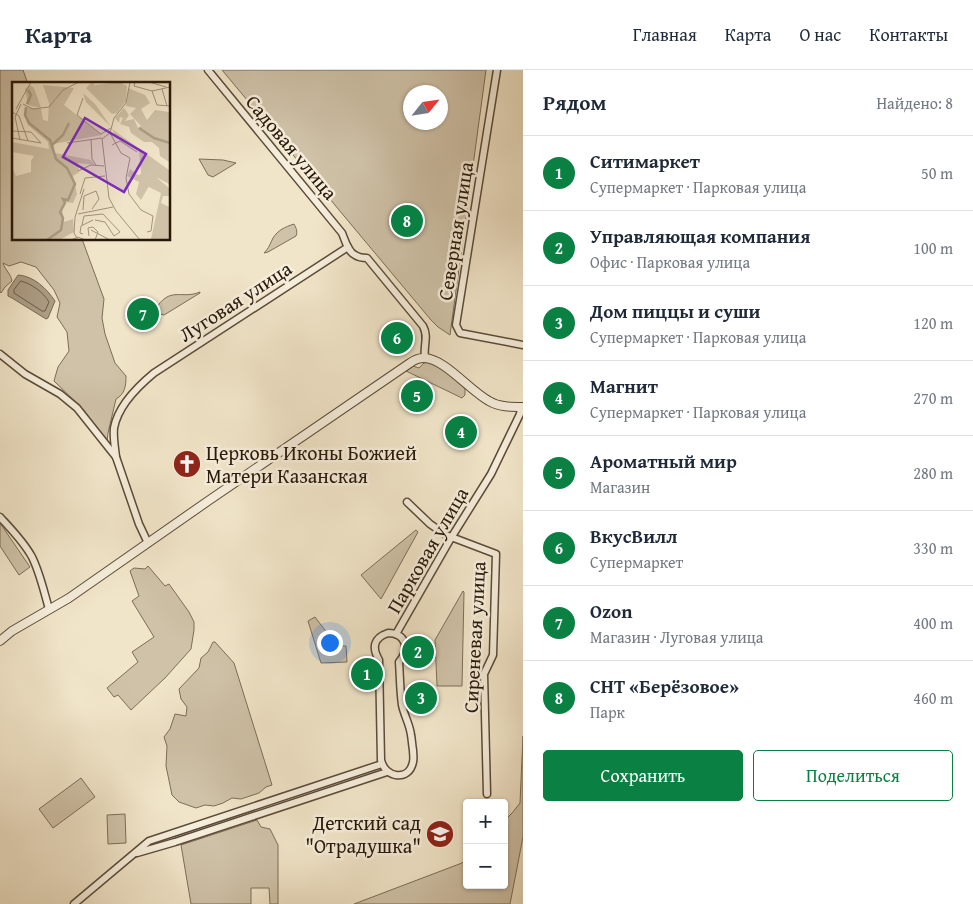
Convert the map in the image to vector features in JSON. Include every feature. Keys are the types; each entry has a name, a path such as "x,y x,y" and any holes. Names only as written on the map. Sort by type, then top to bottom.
{"street":[{"name":"Садовая улица","path":"208,70 342,233 348,247"},
{"name":"Северная улица","path":"498,70 456,325 460,333 523,345"},
{"path":"348,247 355,255 367,258 423,326 426,332 424,358"},
{"name":"Луговая улица","path":"116,456 115,427 132,393 156,372 348,247"},
{"path":"0,354 25,374 60,394 77,408 116,456 139,524 148,543"},
{"path":"0,641 12,631 69,598 417,359 424,358 442,364 480,396 490,402 499,406 522,407"},
{"name":"Парковая улица","path":"381,762 379,660 374,650 375,646 383,635 396,634 495,466 522,407"},
{"name":"Сиреневая улица","path":"407,502 439,531 451,538 496,554 493,655 484,674 487,794"},
{"path":"0,517 24,544 32,558 48,610"},
{"path":"74,904 149,841 381,762 387,772 395,775 404,774 410,769 413,761 411,734 402,705 399,662 405,655 406,647 402,639 396,634"},
{"path":"133,854 387,772"}],"shaded area":[{"path":"0,70 23,70 27,82 12,82 12,240 82,240 104,299 102,318 105,334 115,363 126,376 124,389 116,399 107,442 83,409 54,381 58,367 69,351 67,332 57,317 60,303 54,290 36,267 21,262 9,266 3,263 12,281 0,292"},
{"path":"222,70 486,70 450,335 438,327"},
{"path":"199,159 223,160 236,163 213,177 208,175"},
{"path":"294,224 297,231 296,236 264,253 277,233"},
{"path":"200,292 164,315 157,313 155,310 160,302 171,295 187,295"},
{"path":"429,362 439,366 465,389 465,395 462,398 406,371 413,366 419,368 424,363"},
{"path":"0,523 30,567 19,575 0,546"},
{"path":"416,530 418,532 381,599 361,575"},
{"path":"148,566 165,586 169,584 189,612 194,622 194,630 191,649 165,678 131,710 118,695 114,697 107,688 138,662 132,652 154,637 132,601 139,596 130,571 134,568 145,569"},
{"path":"463,591 462,686 437,686 435,640"},
{"path":"315,617 337,646 346,646 347,662 321,663 308,621"},
{"path":"213,642 234,663 272,785 259,793 241,799 232,798 214,806 205,805 196,808 179,802 172,795 166,766 167,746 164,737 170,729 175,714 186,716 187,707 181,699 179,689 199,668 201,658 208,652"},
{"path":"523,736 523,837 510,904 354,904 463,862 463,889 508,889 508,817 520,803"},
{"path":"81,778 95,797 53,828 39,809"},
{"path":"125,814 126,843 108,844 107,815"},
{"path":"257,820 261,827 270,829 278,845 278,904 270,904 269,888 251,888 251,904 191,904 181,845"}],"water":[{"path":"18,275 40,284 55,301 48,318 46,319 8,296 8,290"}],"place":[{"name":"СНТ «Берёзовое»","path":"407,221"},
{"name":"Ozon","path":"143,314"},
{"name":"ВкусВилл","path":"397,338"},
{"name":"Ароматный мир","path":"417,396"},
{"name":"Магнит","path":"461,432"},
{"name":"Церковь Иконы Божией Матери Казанская","path":"187,464"},
{"name":"Управляющая компания","path":"418,652"},
{"name":"Ситимаркет","path":"367,674"},
{"name":"Дом пиццы и суши","path":"421,698"},
{"name":"Детский сад \"Отрадушка\"","path":"440,834"}]}
